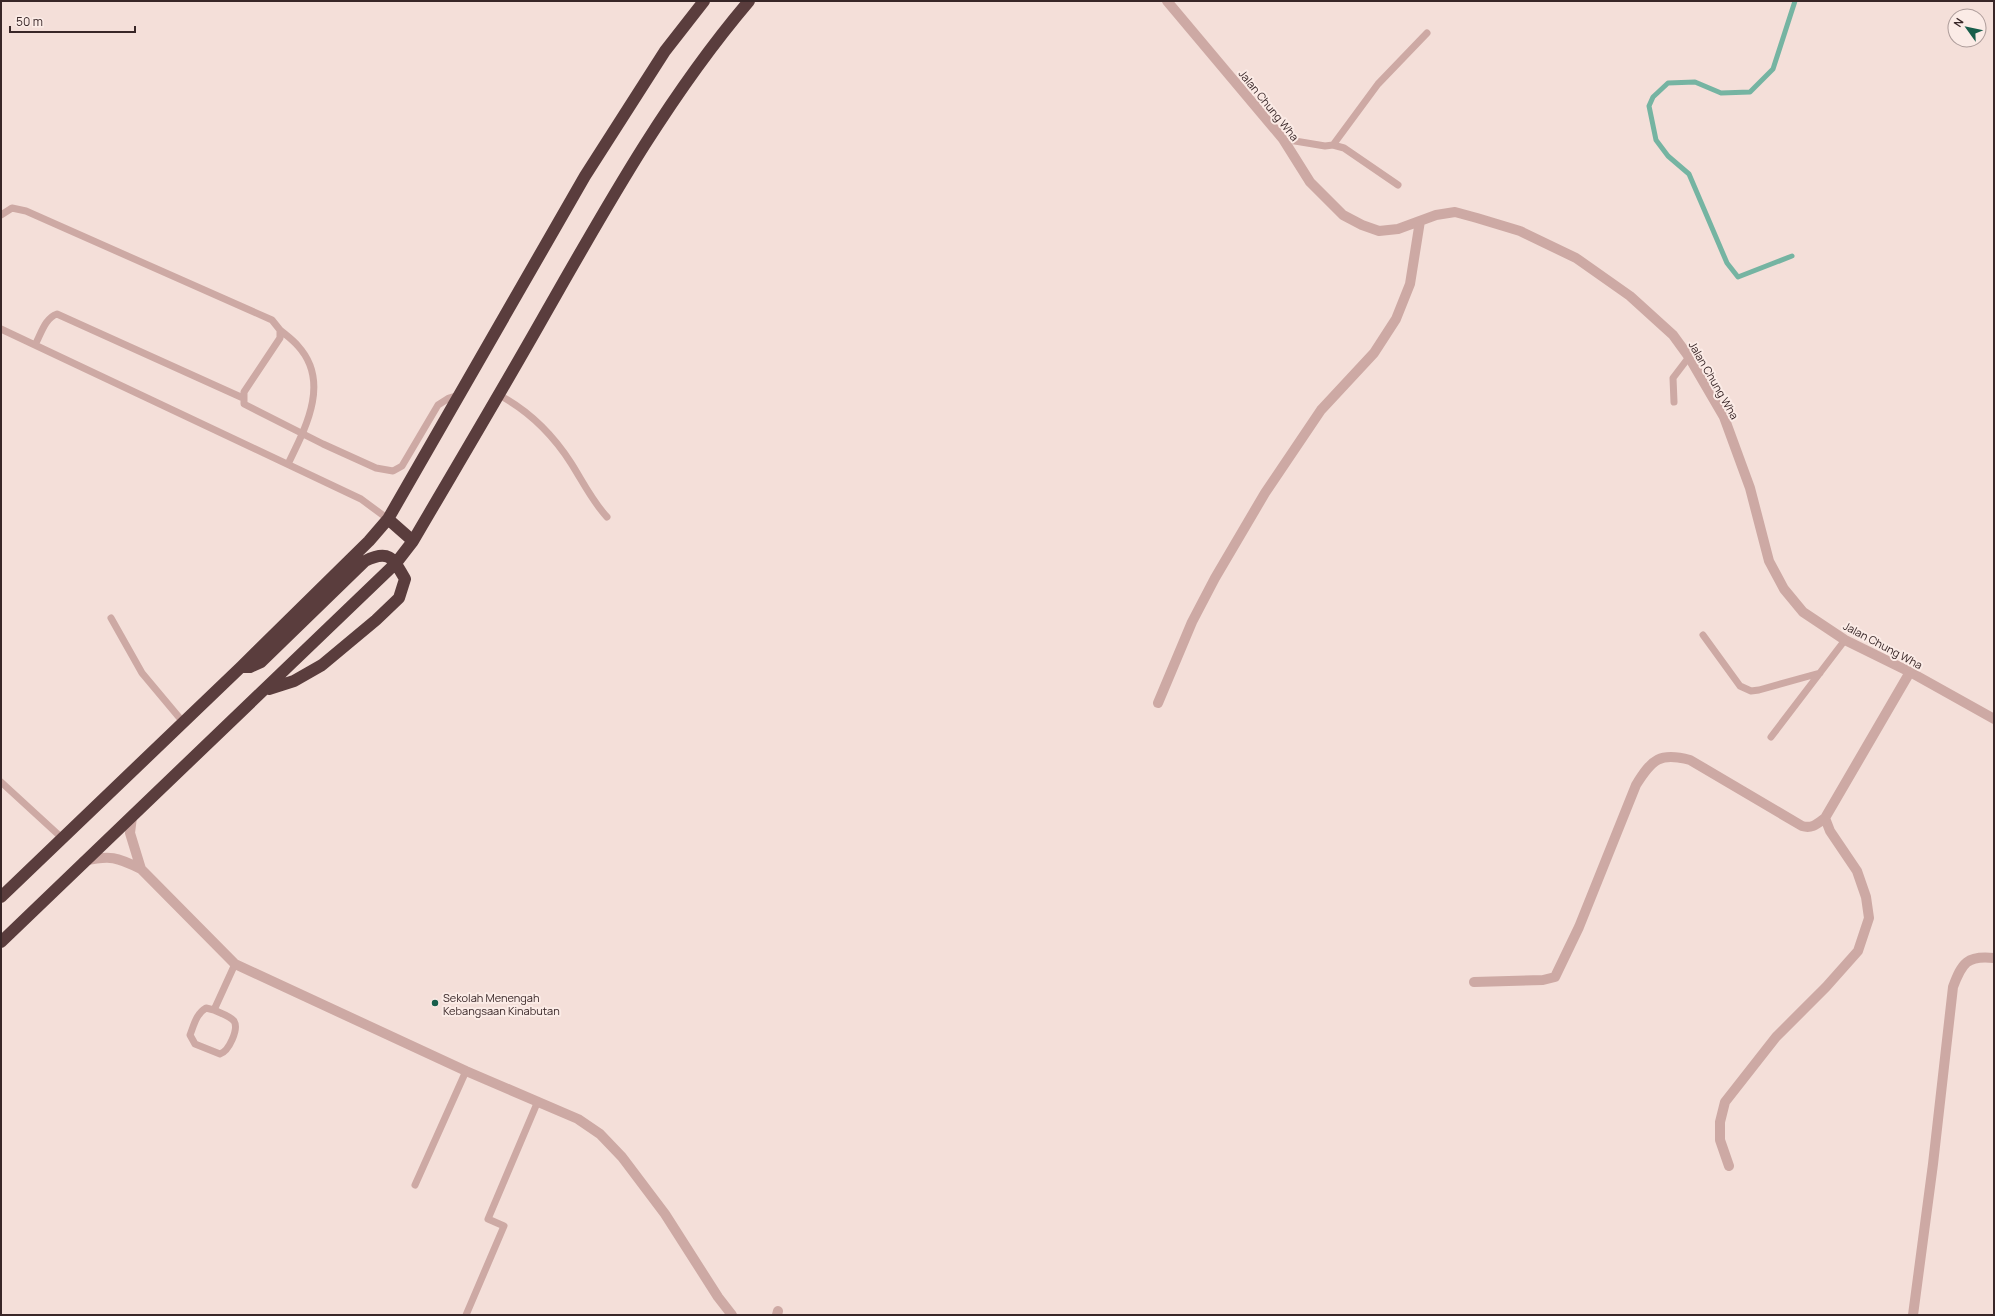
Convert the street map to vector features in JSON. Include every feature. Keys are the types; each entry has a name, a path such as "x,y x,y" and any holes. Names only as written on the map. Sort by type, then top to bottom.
{"highway":[{"path":"1,897 241,667 369,541 388,519 461,395 585,176 665,51 704,1"},
{"path":"1,942 396,563 413,541 499,395 615,191 691,74 749,1"},
{"path":"388,519 413,541"},
{"path":"241,667 250,667 261,662 365,561 378,554 388,556 396,563 405,579 399,598 376,620 322,665 294,681 265,690"}],"street":[{"name":"Jalan Chung Wha","path":"1167,1 1283,139 1310,182 1343,215 1362,225 1379,231 1398,229 1420,221 1455,212 1520,231 1576,258 1630,296 1673,335 1689,357 1724,417 1750,488 1769,561 1784,589 1803,612 1845,640 1910,672 1994,720"},
{"path":"1158,703 1192,622 1215,578 1264,493 1321,410 1374,353 1396,320 1410,284 1420,221"},
{"path":"1474,982 1543,980 1554,977 1579,927 1636,785 1646,769 1659,759 1673,755 1690,760 1802,826 1808,828 1816,825 1825,818 1910,672"},
{"path":"132,817 130,833 141,869"},
{"path":"1730,1166 1720,1140 1720,1122 1724,1102 1776,1037 1826,987 1858,951 1869,918 1866,897 1857,871 1830,831 1825,818"},
{"path":"84,861 105,856 123,860 141,869 235,964 466,1071 578,1119 600,1134 622,1157 665,1214 718,1297 732,1315"},
{"path":"1913,1315 1933,1164 1953,987 1959,971 1966,962 1976,958 1994,958"}],"lane":[{"path":"1333,145 1378,84 1427,33"},
{"path":"1283,139 1325,146 1333,145 1344,148 1398,186"},
{"path":"1,215 12,208 26,211 272,320 280,330 299,347 313,376 314,402 303,434 288,464"},
{"path":"35,345 47,322 52,316 57,314 242,398"},
{"path":"1,329 361,499 388,519"},
{"path":"280,330 280,338 244,392 242,398 244,404 251,409 376,468 393,472 402,466 438,405 449,398 461,395"},
{"path":"1674,402 1673,378 1689,357"},
{"path":"499,395 516,404 539,423 571,462 595,504 607,517"},
{"path":"111,618 142,673 183,722"},
{"path":"1702,635 1740,686 1751,691 1760,690 1820,672"},
{"path":"1771,737 1845,640"},
{"path":"1,782 62,838"},
{"path":"214,1010 235,964"},
{"path":"206,1008 214,1010 231,1018 235,1022 236,1029 228,1048 224,1053 220,1054 195,1044 191,1040 190,1035 197,1016 206,1008"},
{"path":"415,1185 466,1071"},
{"path":"466,1315 504,1226 488,1219 538,1101"}],"waterway":[{"path":"1792,256 1738,277 1727,263 1689,174 1668,156 1656,140 1649,106 1653,97 1668,83 1695,82 1721,93 1750,92 1773,69 1795,1"}],"place":[{"name":"Sekolah Menengah Kebangsaan Kinabutan","path":"435,1003"}]}
